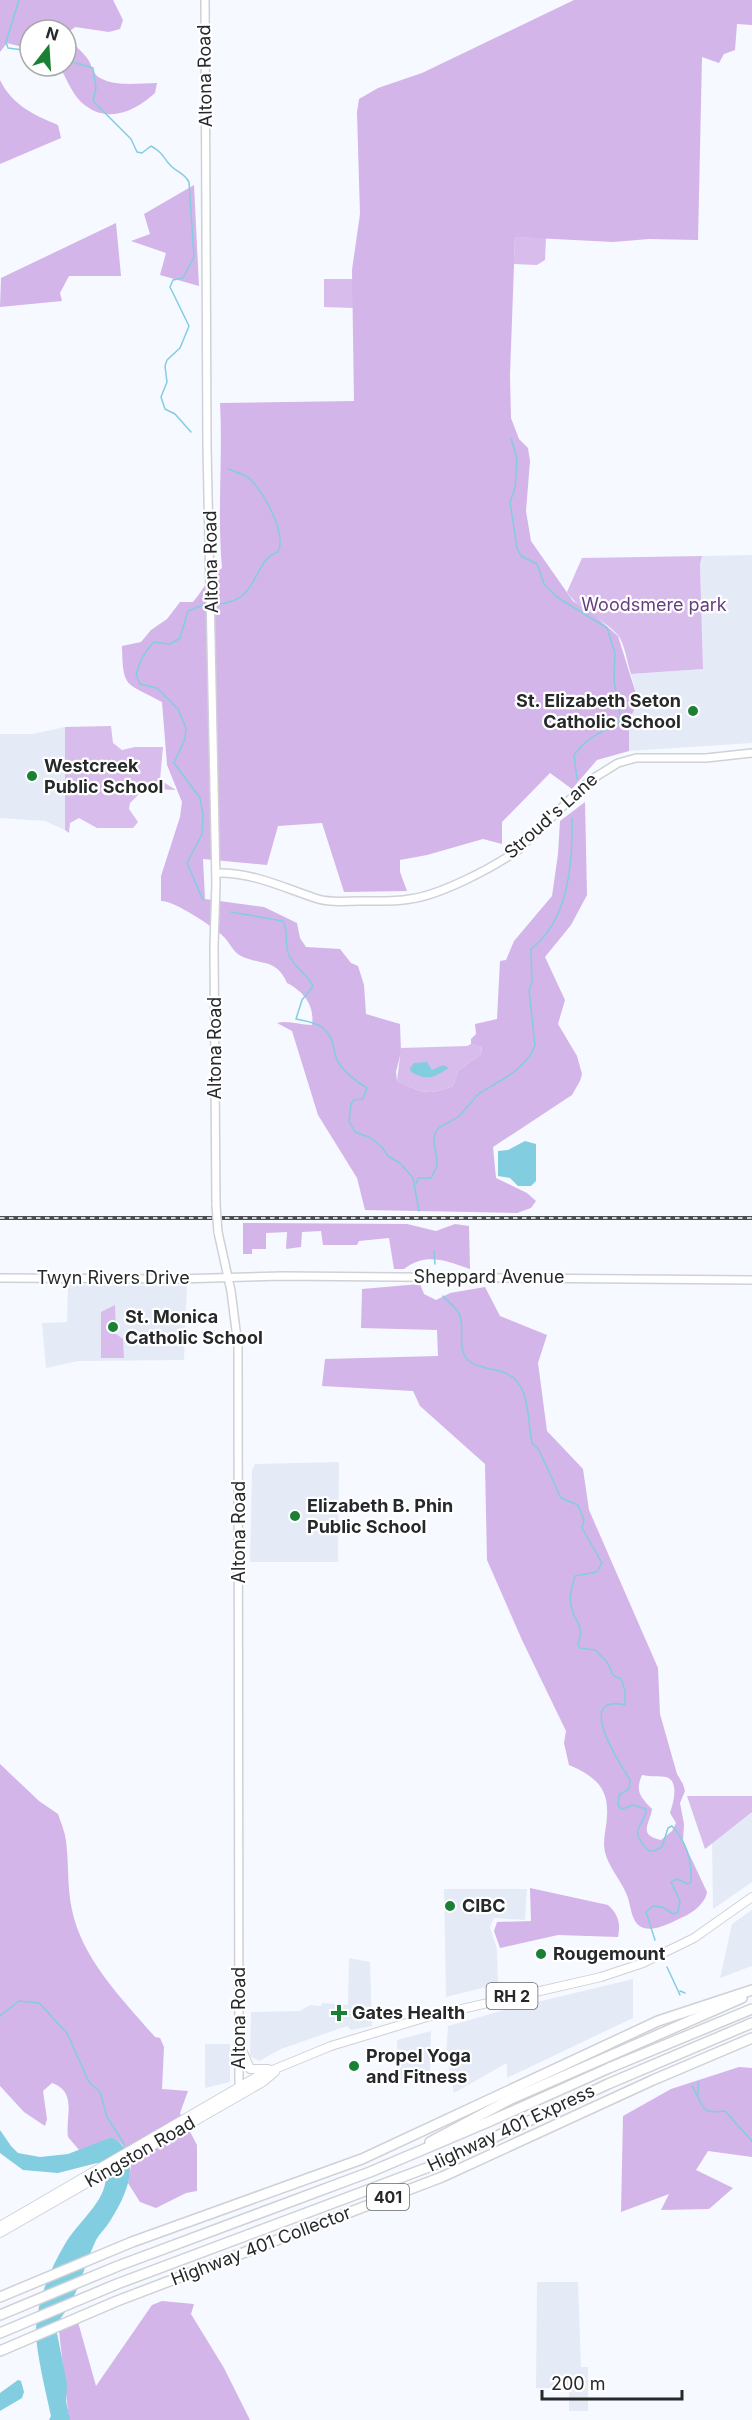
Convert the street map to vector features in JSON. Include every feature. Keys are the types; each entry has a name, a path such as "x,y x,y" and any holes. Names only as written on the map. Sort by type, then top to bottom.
{"highway":[{"path":"408,2155 508,2100 752,1992"},
{"name":"401","path":"0,2297 132,2242 362,2159 658,2022 752,1992"},
{"name":"Highway 401 Express","path":"2,2314 118,2266 321,2192 752,2009"},
{"name":"Highway 401 Express","path":"1,2332 117,2284 437,2164 608,2084 752,2024"},
{"name":"Highway 401 Collector","path":"0,2351 117,2301 442,2177 653,2080 752,2038"}],"main road":[{"name":"Altona Road","path":"205,0 207,446 216,873 214,946 216,1205 226,1278 231,1291 238,1354 239,2090"},
{"name":"Stroud's Lane","path":"216,873 238,873 321,900 397,900 422,897 485,871 505,859 518,850 590,781 618,763 636,758 706,758 752,753"},
{"name":"Sheppard Avenue","path":"226,1278 292,1276 752,1280"},
{"name":"Twyn Rivers Drive","path":"0,1278 226,1278"},
{"name":"Kingston Road","path":"0,2234 39,2208 239,2090 263,2082 278,2068 340,2043 427,2017 601,1977 643,1963 694,1938 752,1897"},
{"path":"240,2045 250,2069 278,2068"},
{"name":"Kingston Road","path":"0,2226 39,2208"}],"shaded area":[{"path":"0,0 113,0 123,20 120,29 109,32 78,27 78,18 18,18 18,46 7,43 0,52"},
{"path":"574,0 752,0 752,25 737,24 735,50 724,54 719,63 702,57 698,240 649,239 613,242 515,237 510,375 511,418 519,439 528,448 530,461 526,511 531,541 573,601 593,614 618,636 638,700 629,722 629,751 597,760 572,789 550,773 502,822 502,844 483,839 400,860 400,872 407,891 344,892 322,823 278,826 267,865 203,859 205,899 264,907 297,923 300,938 306,947 340,949 351,963 358,966 364,985 366,1014 400,1024 401,1052 396,1072 397,1081 430,1092 453,1086 458,1071 481,1054 482,1046 471,1044 471,1039 476,1034 475,1024 497,1019 500,961 506,960 514,941 552,896 560,821 585,802 587,895 571,925 545,957 565,1000 558,1024 577,1056 582,1074 572,1095 493,1147 496,1178 527,1193 536,1201 531,1208 517,1213 365,1210 357,1178 318,1115 292,1031 277,1023 312,1025 312,1011 307,1000 287,983 283,975 273,966 241,956 222,935 210,926 184,909 161,901 161,876 180,817 182,802 167,765 162,702 128,683 123,670 122,646 141,642 151,630 167,619 180,602 193,602 222,568 220,403 354,401 352,270 360,214 357,112 359,99 378,88 422,73"},
{"path":"78,48 89,60 95,74 106,81 120,84 157,83 155,93 138,106 110,114 90,109 77,98 65,78 78,78"},
{"path":"0,80 17,103 58,125 61,138 0,164"},
{"path":"194,185 199,286 160,275 166,253 131,241 150,234 144,214"},
{"path":"116,223 121,276 69,276 60,293 62,301 0,307 1,278"},
{"name":"St. Elizabeth Seton Catholic School","path":"752,555 752,743 629,751 629,722 638,700 631,674 703,669 700,564 702,556"},
{"name":"Westcreek Public School","path":"65,727 65,830 45,821 0,818 0,734 32,734"},
{"path":"243,1223 407,1224 436,1231 455,1224 469,1226 470,1269 428,1259 404,1269 394,1269 389,1238 359,1241 357,1245 323,1245 321,1231 302,1232 301,1247 286,1249 287,1232 266,1233 266,1249 252,1249 252,1254 243,1254"},
{"path":"420,1284 424,1294 436,1300 450,1293 485,1287 500,1316 547,1335 538,1363 547,1431 583,1469 589,1510 658,1668 660,1714 677,1774 685,1791 680,1803 684,1824 683,1841 707,1892 702,1903 687,1915 664,1926 650,1929 638,1925 634,1919 626,1893 605,1852 607,1805 605,1796 592,1778 569,1765 564,1743 566,1731 487,1560 485,1464 420,1406 413,1391 322,1386 325,1359 438,1356 437,1330 361,1328 362,1289","holes":["642,1775 666,1777 673,1783 674,1799 670,1813 676,1823 672,1831 661,1840 647,1832 652,1809 640,1794 639,1785"]},
{"name":"St. Monica Catholic School","path":"68,1285 187,1286 184,1360 78,1361 46,1368 42,1323 67,1322"},
{"name":"Elizabeth B. Phin Public School","path":"339,1462 338,1562 250,1562 252,1470 255,1464"},
{"path":"0,1764 39,1801 58,1814 66,1841 69,1893 77,1928 105,1978 155,2037 160,2038 164,2047 162,2089 188,2091 180,2113 197,2145 197,2191 186,2193 156,2208 140,2202 128,2183 131,2166 124,2146 112,2137 80,2151 68,2137 68,2099 60,2087 52,2083 43,2091 47,2119 45,2126 24,2112 0,2086"},
{"path":"752,1812 752,1882 713,1909 712,1843"},
{"path":"530,1888 608,1905 618,1919 618,1937 558,1935 500,1948 494,1931 497,1922 531,1921"},
{"path":"444,1889 527,1889 525,1920 494,1918 490,1927 497,1949 498,1984 446,1997"},
{"path":"752,1910 752,1966 720,1978 732,1924"},
{"path":"349,1958 370,1962 372,2026 351,2030 347,2026 281,2049 259,2061 250,2056 251,2012 300,2011 310,2005 321,2006 322,2003 348,2005"},
{"path":"633,1979 633,2018 507,2078 507,2063 454,2093 446,2054 448,2026"},
{"path":"431,2031 430,2079 398,2080 397,2040"},
{"path":"205,2044 230,2044 230,2082 205,2088"},
{"path":"739,2067 752,2068 752,2157 708,2151 696,2170 733,2188 709,2209 661,2210 669,2194 621,2212 623,2116 671,2089"},
{"path":"537,2282 578,2282 581,2367 588,2367 588,2411 569,2411 569,2388 536,2388"},
{"path":"162,2301 194,2304 191,2314 224,2368 250,2420 69,2420 59,2331 78,2322 96,2386 152,2305"}],"green space":[{"path":"515,237 546,238 545,260 537,265 514,264"},
{"path":"324,279 353,279 353,308 324,307"},
{"name":"Woodsmere park","path":"702,556 700,564 703,669 631,674 624,648 617,634 578,604 567,592 582,558"},
{"path":"111,726 113,743 122,750 135,747 163,747 160,780 176,790 154,789 139,794 130,803 129,809 138,822 133,828 97,828 79,818 70,823 69,833 65,830 65,727"},
{"path":"482,1045 481,1054 458,1071 453,1086 425,1092 397,1081 401,1048"},
{"path":"115,1305 116,1334 123,1339 124,1358 101,1358 101,1312"},
{"path":"687,1796 752,1796 752,1812 705,1849"}],"water":[{"path":"427,1062 432,1070 443,1065 449,1068 430,1077 422,1077 411,1072 410,1068 414,1063"},
{"path":"525,1141 536,1144 536,1181 531,1186 518,1186 510,1178 498,1176 498,1151 508,1150"},
{"path":"0,2130 18,2153 40,2157 68,2154 112,2137 122,2145 128,2155 129,2177 122,2200 96,2240 74,2296 56,2328 67,2384 66,2401 70,2420 49,2420 51,2416 38,2350 37,2319 45,2286 59,2254 100,2198 106,2177 104,2166 97,2163 58,2173 23,2170 0,2153"},
{"path":"18,2380 21,2381 24,2392 22,2398 0,2411 0,2393"}],"waterway":[{"path":"18,49 8,48 6,42 19,0"},
{"path":"78,64 93,68 96,88 93,101 131,139 137,152 142,153 151,146 159,151 171,166 185,176 189,182 194,257 183,278 173,280 170,287 189,326 180,348 167,360 165,366 167,382 161,397 165,409 175,414 191,432"},
{"path":"511,438 517,459 515,488 510,502 517,548 521,556 537,564 544,584 557,597 607,628 615,653 614,681 620,716 617,725 593,737 574,755 577,779"},
{"path":"218,604 232,602 249,589 264,563 278,552 280,544 273,514 256,485 243,474 228,469"},
{"path":"203,605 188,611 180,638 170,644 154,642 143,657 136,675 140,684 157,688 178,709 186,728 185,739 174,763 200,798 203,815 202,834 187,863 203,900"},
{"path":"416,1184 418,1178 431,1178 436,1168 434,1137 438,1129 458,1117 480,1093 520,1067 535,1045 529,990 532,982 531,949 544,937 561,906 569,871 572,818"},
{"path":"231,912 283,921 289,955 313,986 302,1000 296,1019 317,1024 323,1028 331,1040 338,1062 351,1077 367,1088 363,1099 354,1100 351,1104 349,1121 355,1132 371,1138 382,1147 388,1156 401,1164 413,1178 419,1211"},
{"path":"434,1251 435,1264"},
{"path":"443,1296 460,1316 462,1346 469,1361 505,1373 513,1378 524,1393 532,1443 539,1450 561,1498 578,1505 584,1520 582,1528 602,1563 597,1572 575,1576 570,1602 580,1628 578,1644 580,1648 595,1650 607,1662 613,1675 621,1679 625,1691 625,1705 610,1704 603,1710 601,1720 611,1747 630,1780 629,1789 619,1795 618,1806 622,1809 633,1805 646,1809 638,1828 638,1837 649,1851 662,1847 668,1828 672,1826 685,1845 691,1867 691,1882 688,1884 677,1879 671,1882 680,1901 678,1912 673,1914 662,1907 653,1906 646,1912 655,1940"},
{"path":"667,1967 680,1995"},
{"path":"680,1991 685,1993"},
{"path":"0,2016 19,2001 39,2003 67,2033 89,2082 100,2092 107,2117 124,2147"},
{"path":"698,2082 698,2095"},
{"path":"692,2086 706,2110 725,2111 752,2141"}],"railway":[{"path":"0,1218 752,1218"}],"place":[{"name":"St. Elizabeth Seton Catholic School","path":"693,711"},
{"name":"Westcreek Public School","path":"32,776"},
{"name":"St. Monica Catholic School","path":"113,1327"},
{"name":"Elizabeth B. Phin Public School","path":"295,1516"},
{"name":"CIBC","path":"450,1906"},
{"name":"Rougemount","path":"541,1954"},
{"name":"Gates Health","path":"339,2013"},
{"name":"Propel Yoga and Fitness","path":"354,2066"}]}
